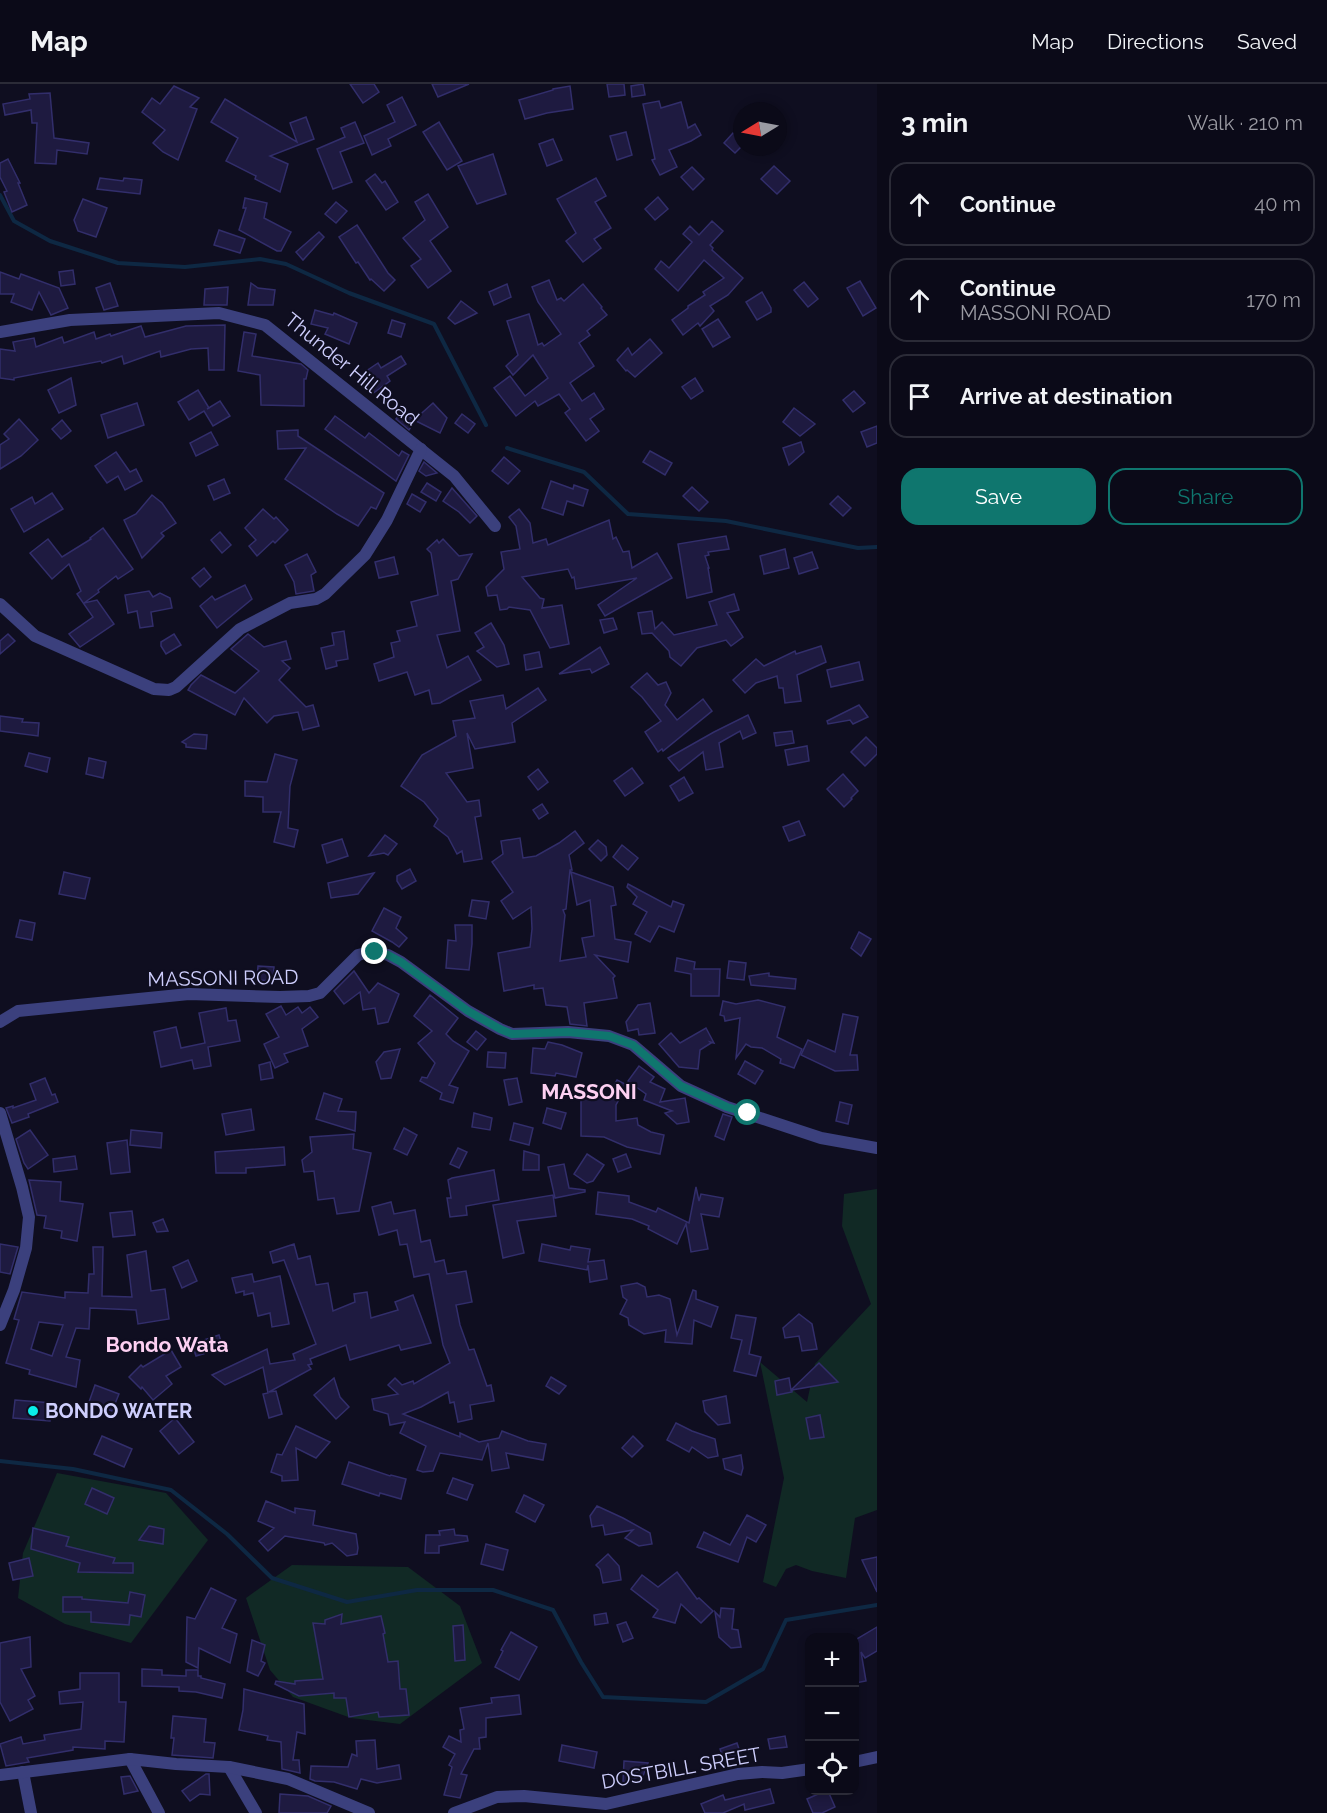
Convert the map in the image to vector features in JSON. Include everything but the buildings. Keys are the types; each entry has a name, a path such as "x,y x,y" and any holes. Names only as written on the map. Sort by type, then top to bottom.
{"street":[{"name":"Thunder Hill Road","path":"0,332 70,320 219,313 265,325 454,476 495,526"},
{"path":"0,604 35,636 154,689 169,690 189,676 240,629 290,603 316,599 332,587 365,555 387,520 421,450"},
{"name":"MASSONI ROAD","path":"0,1022 18,1011 189,994 280,998 309,996 320,993 358,955 375,952 388,955 401,962 468,1011 512,1034 568,1032 609,1036 633,1045 681,1086 727,1107 821,1138 877,1148"},
{"path":"0,1113 22,1187 28,1217 26,1248 14,1290 0,1325"},
{"path":"859,1761 877,1758"},
{"path":"130,1759 159,1813"},
{"path":"0,1774 130,1759 228,1767 288,1779 369,1813"},
{"path":"228,1767 256,1813"},
{"name":"DOSTBILL SREET","path":"454,1813 497,1797 525,1796 606,1804 738,1774 783,1773 805,1770"},
{"path":"22,1772 31,1813"}],"green space":[{"path":"877,1189 877,1510 855,1518 846,1578 796,1565 786,1569 776,1587 763,1582 784,1478 760,1362 807,1402 815,1364 871,1304 842,1226 844,1194"},
{"path":"57,1473 166,1493 208,1540 131,1643 65,1624 18,1598 23,1553"},
{"path":"292,1565 408,1567 460,1606 482,1663 400,1724 351,1718 293,1697 270,1670 246,1598"}],"waterway":[{"path":"0,195 14,221 50,241 118,263 185,267 260,259 286,264 349,293 434,324 486,425"},
{"path":"507,448 584,472 628,514 726,521 858,548 877,547"},
{"path":"0,1461 73,1469 171,1490 227,1534 272,1578 347,1602 417,1590 493,1590 553,1610 603,1697 706,1702 763,1669 786,1620 877,1605"}],"place":[{"name":"BONDO WATER","path":"33,1411"}],"district":[{"name":"MASSONI","path":"589,1092"},
{"name":"Bondo Wata","path":"167,1345"}],"route":[{"path":"375,952 388,955 401,962 468,1011 500,1029 512,1034 568,1032 609,1036 633,1045 681,1086 727,1107 748,1113"}]}
